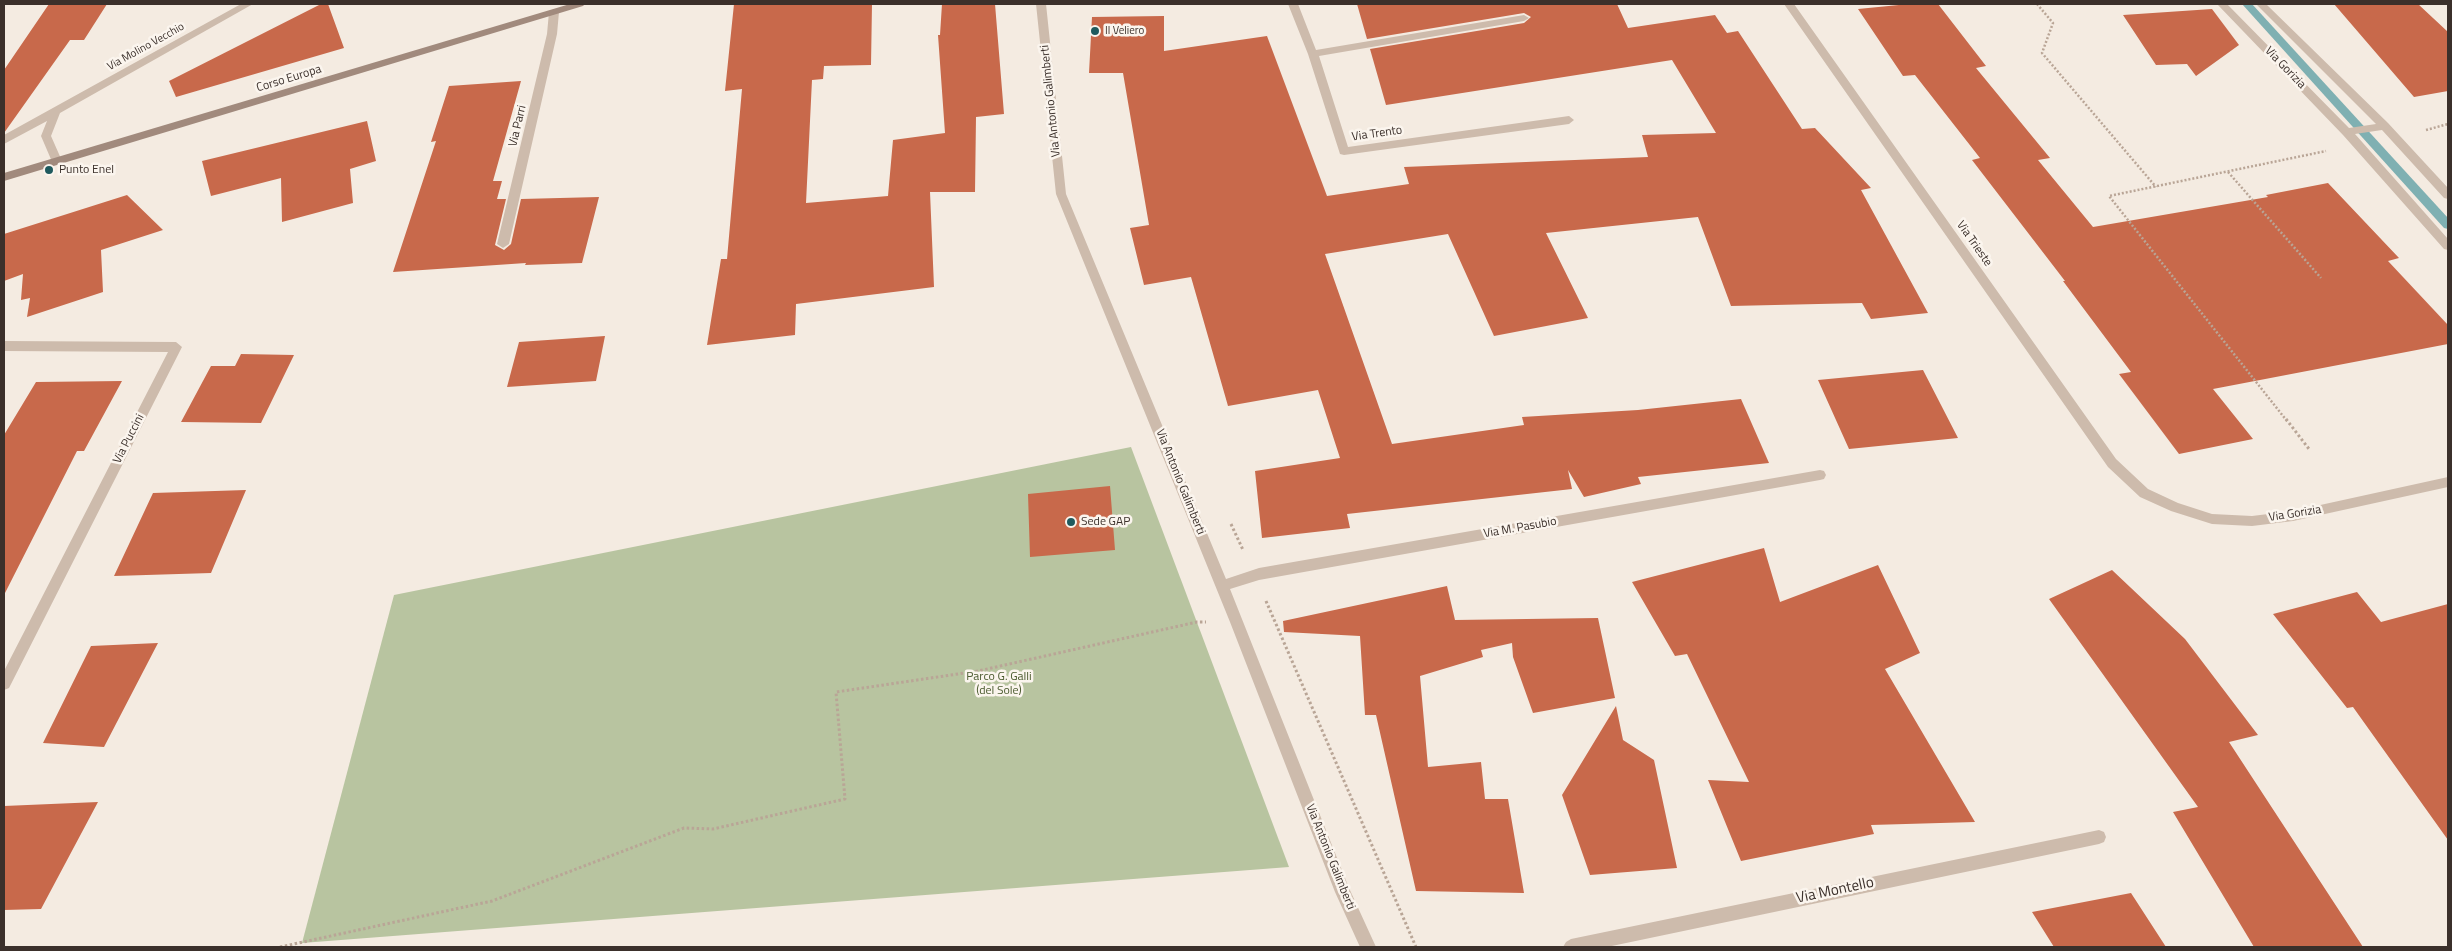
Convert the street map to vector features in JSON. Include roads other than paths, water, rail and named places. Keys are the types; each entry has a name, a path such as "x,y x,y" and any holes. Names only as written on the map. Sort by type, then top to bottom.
{"street":[{"name":"Via Molino Vecchio","path":"4,140 248,4"},
{"name":"Corso Europa","path":"4,177 580,4"},
{"name":"Via Antonio Galimberti","path":"1041,4 1061,194 1112,314 1237,622 1343,892 1368,947"},
{"name":"Via Trento","path":"1293,4 1313,54 1344,151 1569,120"},
{"name":"Via Trieste","path":"1789,4 2107,457 2144,493"},
{"name":"Via Gorizia","path":"2222,4 2348,132 2448,246"},
{"path":"2261,4 2384,126 2448,195"},
{"name":"Via Parri","path":"503,244 552,34 554,12"},
{"path":"1313,54 1524,18"},
{"path":"56,110 46,136 57,161"},
{"path":"2348,132 2384,126"},
{"name":"Via Puccini","path":"4,346 176,347 4,684"},
{"name":"Via M. Pasubio","path":"1222,586 1254,576 1820,475"},
{"name":"Via Gorizia","path":"2144,493 2175,508 2212,520 2252,521 2293,516 2448,482"},
{"name":"Via Montello","path":"1571,947 2099,837"}],"waterway":[{"path":"2247,4 2448,225"}],"place":[{"name":"Il Veliero","path":"1095,31"},
{"name":"Punto Enel","path":"49,170"},
{"name":"Sede GAP","path":"1071,522"}],"park label":[{"name":"Parco G. Galli (del Sole)","path":"999,684"}]}
